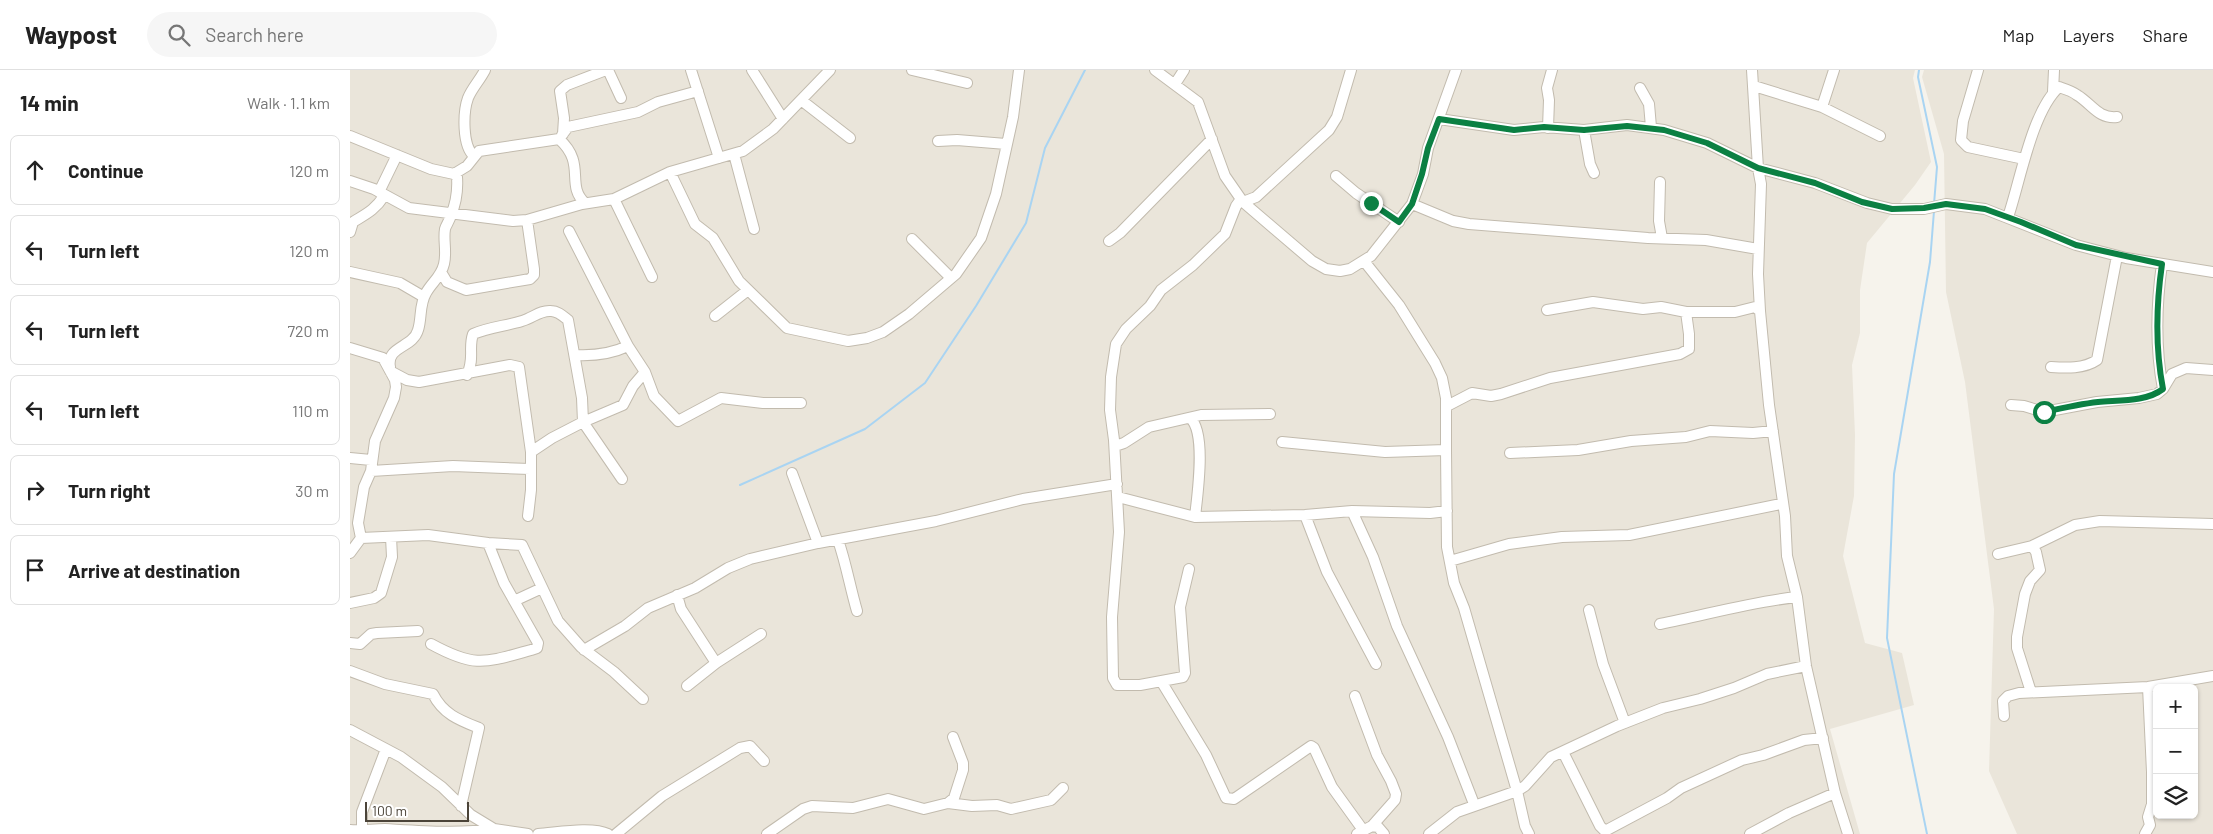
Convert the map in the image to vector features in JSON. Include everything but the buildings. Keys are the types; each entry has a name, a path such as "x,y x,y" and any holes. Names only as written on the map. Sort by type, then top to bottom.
{"street":[{"path":"474,156 466,139 466,107 470,94 485,70"},
{"path":"561,137 564,128 560,91 567,86 588,73 607,70 621,98"},
{"path":"691,70 719,158"},
{"path":"752,70 783,119"},
{"path":"350,181 409,208 527,220 585,203 614,199 670,172 751,148 783,119 830,70"},
{"path":"912,70 967,83"},
{"path":"670,172 695,224 713,238 733,273 787,328 848,341 867,338 883,332 909,314 951,278 967,260 985,230 996,194 1013,117 1019,70"},
{"path":"1155,70 1198,102 1225,176 1242,201 1312,261 1326,269 1345,271 1364,261 1399,222 1412,204 1428,148 1456,70"},
{"path":"1175,84 1184,70"},
{"path":"1189,569 1180,607 1185,673 1183,677 1140,685 1117,685 1113,678 1112,608 1119,532 1115,446 1110,401 1114,358 1119,337 1150,306 1162,290 1215,246 1225,234 1236,206 1242,201 1256,197 1329,130 1337,117 1351,70"},
{"path":"1548,128 1550,100 1547,88 1552,70"},
{"path":"1752,70 1758,168 1761,184 1758,249 1760,310 1781,504 1785,516 1787,556 1797,597 1806,666 1835,793 1848,834"},
{"path":"1822,107 1834,70"},
{"path":"1978,70 1962,126 1961,140 1968,147 2024,159"},
{"path":"2053,92 2054,70"},
{"path":"1754,86 1822,107 1880,136"},
{"path":"2008,217 2015,200 2024,159 2036,125 2053,92 2059,87 2068,90 2078,95 2100,115 2107,118 2117,117"},
{"path":"1640,88 1649,104 1651,127"},
{"path":"457,175 474,156 484,150 561,137 568,127 638,112 658,102 698,91"},
{"path":"801,100 850,138"},
{"path":"1439,119 1509,130 1548,128 1584,130 1627,126 1651,127 1707,143 1758,168 1815,183 1862,202 1892,209 1924,208 1954,204 1985,209 2076,245 2117,256 2213,272"},
{"path":"1584,130 1590,164 1594,173"},
{"path":"350,136 431,169 457,175"},
{"path":"561,137 573,155 578,196 585,203"},
{"path":"1110,241 1212,138"},
{"path":"938,141 957,140 1006,144"},
{"path":"734,154 754,228"},
{"path":"350,232 353,222 363,218 378,206 397,155"},
{"path":"457,175 458,194 445,230 446,255 442,272 424,297 418,331 412,340 391,354 388,361 390,370 407,380 419,382 510,365 519,367 531,452 531,490 528,516"},
{"path":"1336,176 1356,193 1399,222"},
{"path":"1660,182 1659,221 1662,238"},
{"path":"614,199 652,277"},
{"path":"1412,204 1453,221 1469,224 1706,240 1758,249"},
{"path":"442,272 447,282 466,290 530,279 534,275 534,269 527,220"},
{"path":"569,231 628,346 645,372 654,396 678,421 721,398 763,403 801,403"},
{"path":"912,239 951,278"},
{"path":"2051,368 2091,364 2096,360 2117,256"},
{"path":"1364,261 1399,304 1435,363 1445,388 1447,406 1447,547 1454,583 1464,608 1517,791 1525,826 1529,834"},
{"path":"2162,264 2156,320 2163,389"},
{"path":"350,272 400,283 424,297"},
{"path":"715,316 748,290"},
{"path":"1547,310 1593,302 1643,309 1661,307 1686,312 1735,312 1755,307 1760,310"},
{"path":"467,374 472,364 471,342 474,334 524,321 540,312 557,311 568,320 582,398 583,422 622,479"},
{"path":"1447,406 1472,393 1491,396 1502,394 1550,378 1680,354 1689,349 1686,312"},
{"path":"575,355 591,356 615,352 628,346"},
{"path":"350,348 383,358 395,380 394,398 376,442 371,460 371,471 364,487 360,504 358,523 361,538 350,553"},
{"path":"2011,405 2024,406 2044,412 2097,402 2139,398 2157,394 2163,389 2172,374 2186,368 2213,370"},
{"path":"531,452 552,438 583,422 623,405 633,386 645,372"},
{"path":"1115,446 1124,443 1149,427 1208,414 1270,414"},
{"path":"1190,418 1194,421 1197,431 1200,470 1195,517"},
{"path":"1510,453 1586,449 1610,444 1686,437 1710,431 1753,433 1773,431"},
{"path":"1282,442 1385,452 1446,450"},
{"path":"350,458 371,460"},
{"path":"371,471 453,466 530,469"},
{"path":"792,473 818,543"},
{"path":"584,650 625,626 648,608 663,604 708,582 728,568 750,559 818,543 936,520 1023,499 1116,484"},
{"path":"1118,497 1195,517 1352,511 1430,513 1447,511"},
{"path":"1450,561 1509,544 1562,537 1629,535 1781,504"},
{"path":"1352,511 1373,557 1400,632 1448,738 1474,804"},
{"path":"1305,514 1328,572 1376,664"},
{"path":"1998,554 2032,546 2075,525 2100,521 2213,524"},
{"path":"361,538 428,535 488,543 522,545 558,621 584,650 614,672 643,699"},
{"path":"350,603 374,598 381,593 392,557 391,537"},
{"path":"838,540 844,556 857,611"},
{"path":"431,644 454,656 482,662 537,648 536,638 514,601 488,543"},
{"path":"2031,692 2017,648 2025,594 2030,581 2040,570 2036,552 2032,546"},
{"path":"514,601 542,588"},
{"path":"677,596 681,609 716,663"},
{"path":"1660,624 1708,615 1742,605 1797,597"},
{"path":"1589,610 1603,664 1625,723"},
{"path":"350,643 360,644 371,634 418,631"},
{"path":"687,686 716,663 761,634"},
{"path":"1429,834 1448,817 1474,804 1517,791 1525,786 1546,761 1625,723 1663,708 1709,696 1767,674 1806,666"},
{"path":"350,671 385,684 433,694 438,704 453,718 479,728 461,806"},
{"path":"2004,716 2003,701 2008,696 2031,692 2048,693 2148,687 2213,676"},
{"path":"1161,681 1206,755 1226,798 1234,799 1311,746 1314,748 1332,787 1364,830"},
{"path":"2145,834 2150,825 2148,817 2152,792 2148,687"},
{"path":"1354,696 1377,755 1392,781 1396,794 1395,800 1364,830"},
{"path":"350,730 401,757 442,786 471,815 494,829"},
{"path":"948,803 954,798 963,770 963,763 953,737"},
{"path":"1562,752 1600,826 1606,831 1720,769 1804,740 1823,738"},
{"path":"616,834 662,796 740,748 750,746 764,761"},
{"path":"362,832 362,812 386,749"},
{"path":"767,834 803,809 812,806 853,808 888,799 924,809 948,803 972,806 997,805 1011,809 1051,800 1063,788"},
{"path":"1750,834 1789,813 1835,793"},
{"path":"1364,830 1378,827 1384,834"},
{"path":"350,830 362,832 383,829 406,832 454,833 481,832 494,829 528,834"},
{"path":"538,834 600,831 608,834"}],"shaded area":[{"path":"350,70 1915,70 1913,78 1931,162 1915,185 1867,243 1860,290 1860,333 1852,365 1855,435 1854,496 1843,556 1865,643 1902,653 1914,705 1830,729 1860,834 350,834"},
{"path":"1924,70 2213,70 2213,834 2017,834 1989,771 1994,609 1965,382 1946,292 1944,154 1922,77"}],"waterway":[{"path":"740,485 865,429 925,383 976,306 1026,223 1045,148 1085,70"},
{"path":"1919,70 1918,77 1937,167 1934,204"},
{"path":"1927,834 1887,638 1894,474 1930,262 1934,211"}],"route":[{"path":"1371,203 1386,215 1399,222 1412,204 1422,174 1424,160 1439,119 1514,130 1544,127 1584,130 1644,126 1707,143 1758,168 1780,176 1815,183 1862,202 1892,209 1929,208 1954,204 1985,209 2076,245 2126,258 2162,264 2156,320 2163,389 2157,394 2139,398 2097,402 2044,412"}]}
